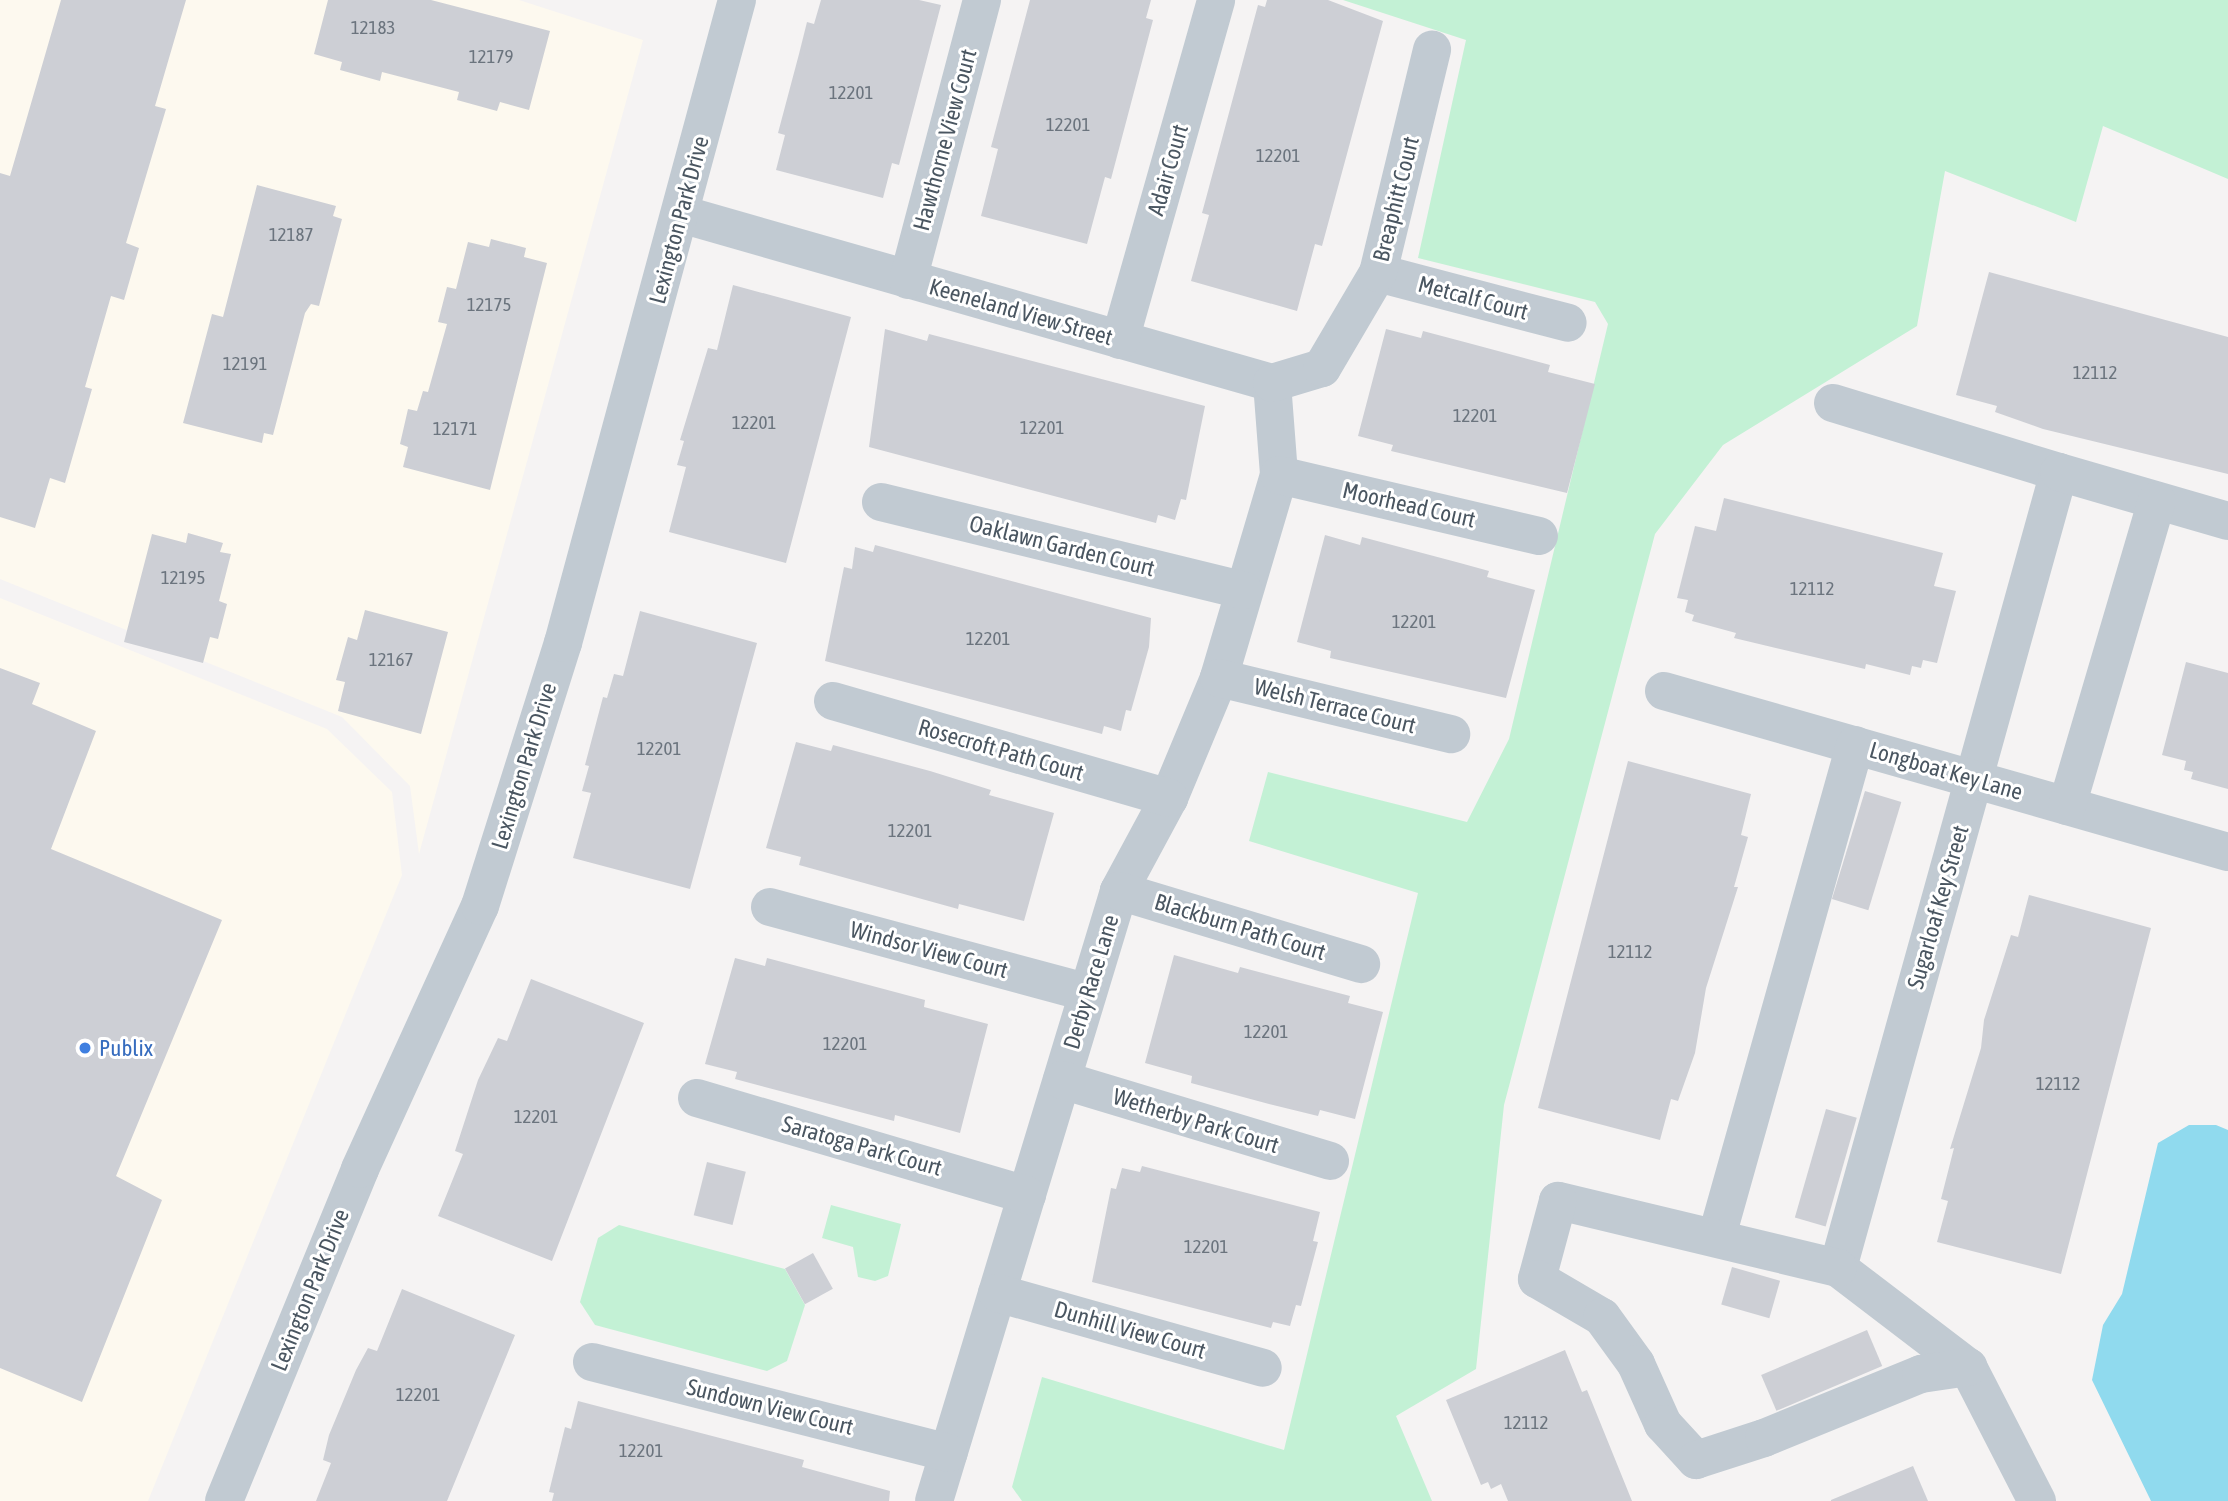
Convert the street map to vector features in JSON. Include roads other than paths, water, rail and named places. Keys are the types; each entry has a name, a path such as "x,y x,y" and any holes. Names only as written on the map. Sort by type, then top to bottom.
{"street":[{"name":"Lexington Park Drive","path":"224,1501 360,1169 481,906 563,643 737,0"},
{"name":"Hawthorne View Court","path":"908,280 982,0"},
{"name":"Adair Court","path":"1120,340 1216,0"},
{"name":"Breaphitt Court","path":"1272,383 1322,368 1378,273 1432,49"},
{"name":"Keeneland View Street","path":"681,214 1272,383"},
{"name":"Metcalf Court","path":"1378,273 1568,323"},
{"path":"1272,383 1279,475"},
{"path":"1833,403 2228,521"},
{"name":"Sugarloaf Key Street","path":"1838,1268 2059,472"},
{"name":"Moorhead Court","path":"1279,475 1539,536"},
{"name":"Derby Race Lane","path":"934,1501 1119,891 1170,798 1219,678 1279,475"},
{"path":"2067,806 2157,501"},
{"name":"Oaklawn Garden Court","path":"881,502 1243,590"},
{"name":"Welsh Terrace Court","path":"1219,678 1451,734"},
{"name":"Longboat Key Lane","path":"1664,691 2228,852"},
{"name":"Rosecroft Path Court","path":"833,701 1170,798"},
{"path":"1717,1236 1855,746"},
{"name":"Blackburn Path Court","path":"1119,891 1361,964"},
{"name":"Windsor View Court","path":"770,907 1088,993"},
{"name":"Wetherby Park Court","path":"1062,1080 1330,1161"},
{"name":"Saratoga Park Court","path":"697,1098 1027,1195"},
{"path":"1968,1367 1921,1374 1763,1438 1696,1460 1663,1424 1636,1364 1602,1317 1536,1279 1558,1200 1717,1236 1838,1268 1968,1367 2037,1501"},
{"name":"Dunhill View Court","path":"998,1293 1263,1368"},
{"name":"Sundown View Court","path":"592,1362 948,1452"}],"water":[{"path":"2189,1125 2216,1125 2228,1130 2228,1501 2151,1501 2092,1380 2103,1325 2122,1294 2158,1143"}],"place":[{"name":"Publix","path":"85,1048"}]}
